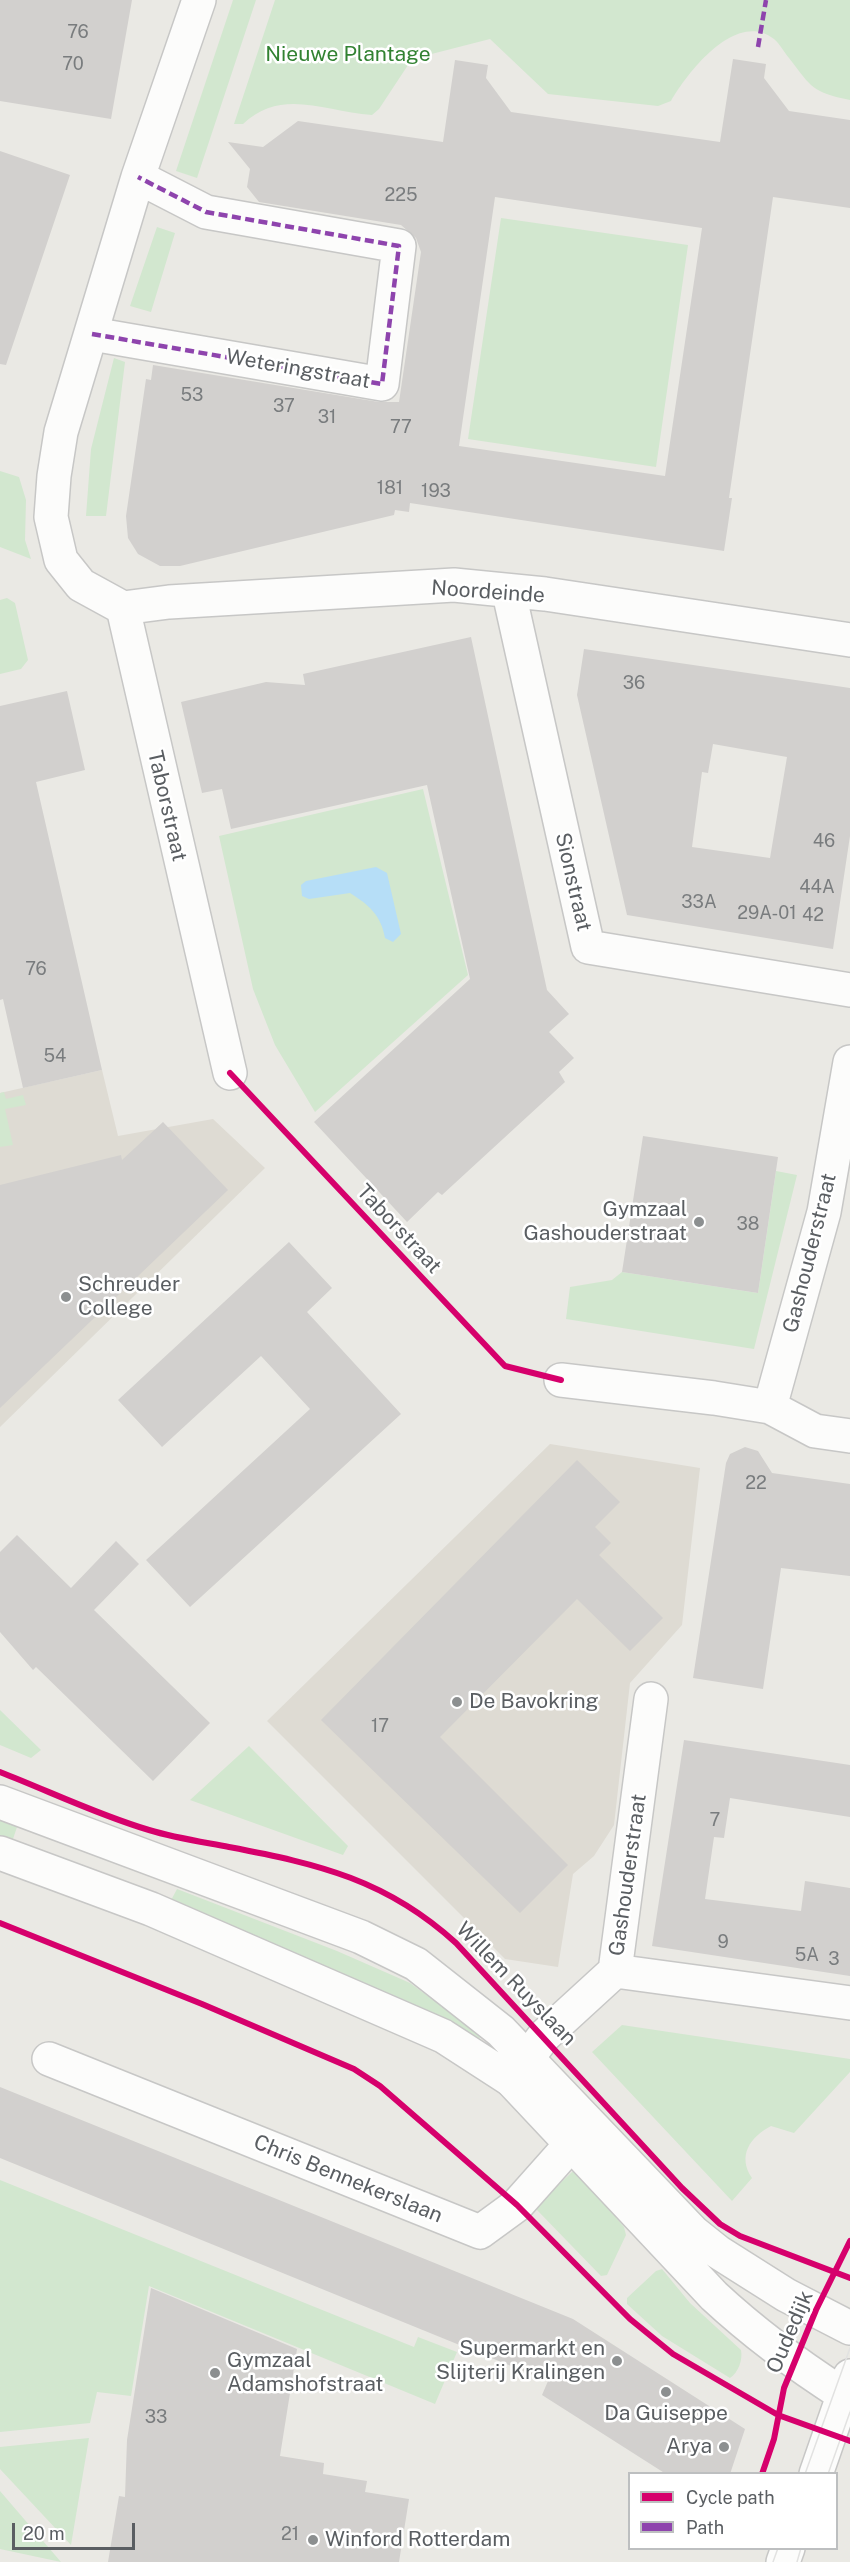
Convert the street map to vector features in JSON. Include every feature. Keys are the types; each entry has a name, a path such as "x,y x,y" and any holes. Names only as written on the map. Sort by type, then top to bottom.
{"street":[{"path":"123,608 81,585 61,560 51,517 61,432 138,177 199,0"},
{"name":"Weteringstraat","path":"92,334 382,384 399,246 206,212 138,177"},
{"name":"Noordeinde","path":"123,608 169,602 454,585 509,593 545,594 850,640"},
{"name":"Sionstraat","path":"509,593 588,947 850,990"},
{"name":"Taborstraat","path":"123,608 230,1073"},
{"name":"Gashouderstraat","path":"770,1407 824,1212 850,1062"},
{"path":"561,1380 770,1407 815,1431 850,1436"},
{"name":"Gashouderstraat","path":"519,2069 544,2036 615,1971 651,1699"},
{"name":"Willem Ruyslaan","path":"0,1802 361,1937 416,1964 475,2009 519,2069 581,2134 714,2296 746,2326 776,2349 847,2385"},
{"name":"Willem Ruyslaan","path":"0,1852 152,1909 519,2069"},
{"path":"615,1971 850,2003"},
{"name":"Chris Bennekerslaan","path":"49,2059 480,2232 517,2205 581,2134"},
{"name":"Willem Ruyslaan","path":"581,2134 718,2252 786,2295 850,2328"},
{"path":"817,2472 847,2385"}],"shaded area":[{"name":"Schreuder College","path":"102,1070 118,1136 213,1119 265,1168 0,1427 0,1093"},
{"name":"De Bavokring","path":"550,1444 700,1468 682,1625 630,1683 614,1825 594,1856 573,1874 558,1967 505,1959 267,1721"}],"green space":[{"path":"233,0 256,0 197,178 176,171"},
{"name":"Nieuwe Plantage","path":"275,0 850,0 850,100 828,94 814,87 774,39 759,32 744,32 714,48 688,75 671,101 658,106 548,94 490,39 412,59 379,109 372,115 304,104 289,104 258,113 243,124 234,124"},
{"path":"501,218 688,245 656,467 468,439"},
{"path":"157,227 175,233 151,312 130,306"},
{"path":"114,358 125,362 106,516 86,516 91,449"},
{"path":"0,471 19,477 26,500 25,540 31,559 0,547"},
{"path":"7,598 15,603 28,660 21,669 0,674 0,600"},
{"path":"423,789 468,975 315,1112 275,1045 253,989 219,836"},
{"path":"4,1092 6,1099 23,1095 26,1105 5,1109 13,1145 0,1147 0,1093"},
{"path":"776,1171 797,1175 754,1349 566,1319 570,1287 612,1280 622,1272 758,1293"},
{"path":"0,1710 41,1750 31,1758 0,1745"},
{"path":"249,1746 348,1846 343,1855 190,1800"},
{"path":"0,1817 18,1824 12,1842 0,1837"},
{"path":"177,1889 337,1951 410,1983 482,2036 477,2040 408,2002 168,1906"},
{"path":"622,2025 850,2059 850,2072 794,2133 771,2126 752,2141 746,2155 746,2162 752,2178 732,2201 592,2052"},
{"path":"572,2172 578,2172 624,2227 626,2235 607,2275 601,2276 537,2210 537,2205"},
{"path":"0,2180 414,2347 418,2337 457,2352 435,2404 149,2286 131,2396 97,2392 90,2423 0,2432"},
{"path":"662,2269 690,2303 741,2350 739,2366 730,2378 662,2336 627,2304 627,2298 656,2271"},
{"path":"89,2438 71,2545 0,2469 0,2447"},
{"path":"0,2491 61,2562 0,2549"}],"water":[{"path":"376,867 387,873 401,934 393,942 385,938 381,923 373,911 350,893 309,899 302,896 301,885 306,881"}],"building":[{"path":"0,0 132,0 111,119 0,101"},
{"path":"733,59 766,64 764,78 789,111 850,120 850,208 773,197 729,498 732,498 724,551 410,503 409,512 395,510 394,515 180,566 160,566 138,554 128,538 126,516 146,379 151,380 153,365 379,402 399,402 421,252 416,238 401,225 259,202 247,187 250,169 228,142 263,147 298,121 443,142 455,60 488,65 486,78 511,112 720,142","holes":["495,197 702,228 665,476 459,446"]},
{"path":"0,151 70,175 6,365 0,364"},
{"path":"471,637 547,990 569,1014 549,1032 574,1058 559,1072 565,1082 442,1195 438,1192 407,1222 314,1122 470,979 427,785 231,829 222,789 202,793 181,702 266,682 305,685 303,674"},
{"path":"584,649 850,688 850,836 833,949 627,915 577,695","holes":["713,744 787,757 770,858 692,847 702,772 708,773"]},
{"path":"67,691 85,770 36,782 102,1070 23,1088 3,999 0,1000 0,706"},
{"name":"Schreuder College","path":"163,1122 228,1190 0,1408 0,1185 121,1155 122,1160"},
{"name":"Gymzaal Gashouderstraat","path":"643,1136 778,1157 758,1293 622,1272"},
{"path":"289,1242 332,1288 307,1312 401,1414 190,1607 146,1560 310,1409 261,1356 162,1447 118,1400"},
{"path":"745,1447 758,1451 772,1473 850,1484 850,1576 781,1568 763,1689 693,1678 726,1463 730,1454"},
{"path":"577,1460 620,1502 595,1527 611,1543 599,1555 663,1618 630,1651 577,1599 440,1737 568,1865 520,1913 321,1720"},
{"path":"17,1535 71,1588 116,1541 139,1564 94,1610 210,1723 153,1781 36,1667 33,1670 0,1632 0,1552"},
{"path":"684,1740 850,1765 850,1817 730,1798 724,1838 714,1837 705,1899 801,1911 805,1881 850,1888 850,1976 652,1946"},
{"path":"0,2087 573,2319 745,2429 731,2472 663,2472 542,2395 548,2381 0,2158"},
{"path":"151,2288 297,2349 280,2456 324,2463 323,2474 367,2481 365,2492 409,2499 399,2562 108,2562 119,2496 125,2497 127,2440"}],"tram line":[{"path":"806,2472 850,2348"},
{"path":"829,2472 850,2412"},
{"path":"773,2562 777,2550"},
{"path":"797,2562 800,2550"}],"marked path":[{"path":"758,47 766,0"},
{"path":"92,334 382,384 399,246 206,212 138,177"}],"cycle path":[{"path":"230,1073 505,1366 561,1380"},
{"path":"0,1772 130,1824 169,1835 262,1853 322,1868 378,1889 404,1904 430,1921 456,1943 682,2188 720,2224 740,2236 850,2278"},
{"path":"0,1923 202,2004 354,2069 380,2086 517,2205 630,2319 673,2354 778,2415 850,2441"},
{"name":"Oudedijk","path":"763,2472 774,2439 784,2388 816,2310 850,2241"}],"place":[{"name":"Gymzaal Gashouderstraat","path":"699,1222"},
{"name":"Schreuder College","path":"66,1297"},
{"name":"De Bavokring","path":"457,1702"},
{"name":"Supermarkt en Slijterij Kralingen","path":"617,2361"},
{"name":"Gymzaal Adamshofstraat","path":"215,2373"},
{"name":"Da Guiseppe","path":"666,2392"},
{"name":"Arya","path":"724,2447"},
{"name":"Winford Rotterdam","path":"313,2540"}]}
